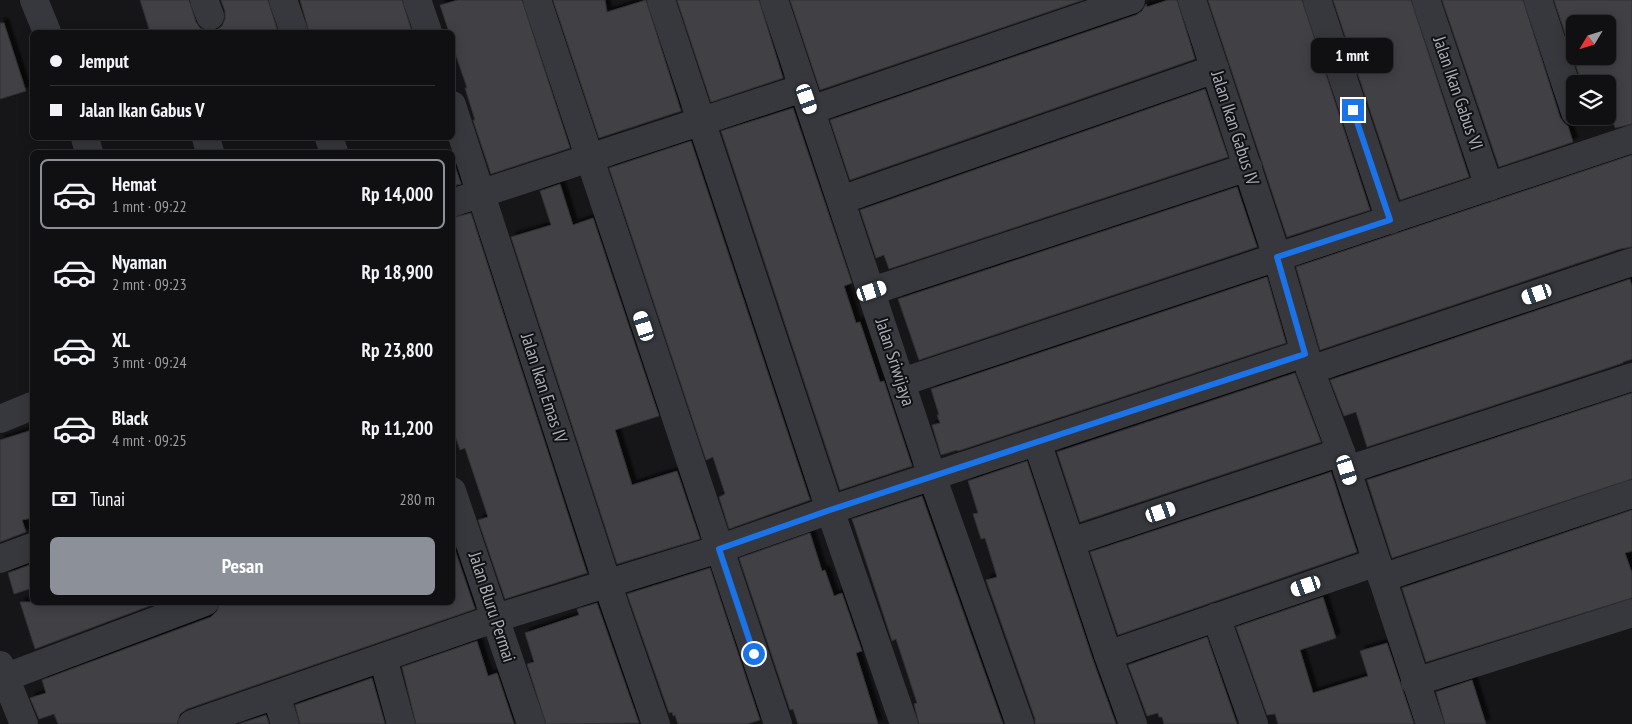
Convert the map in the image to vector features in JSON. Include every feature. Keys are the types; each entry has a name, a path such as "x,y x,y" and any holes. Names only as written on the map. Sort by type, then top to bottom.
{"street":[{"path":"34,0 46,30"},
{"path":"283,0 293,30"},
{"path":"418,0 427,30"},
{"path":"537,0 588,158 778,724"},
{"path":"661,0 830,510 904,724"},
{"path":"455,202 701,121 807,99 1131,0"},
{"name":"Jalan Ikan Gabus IV","path":"1192,0 1277,257 1307,362 1344,461 1430,724"},
{"path":"1317,0 1390,220"},
{"name":"Jalan Ikan Gabus VI","path":"1426,0 1489,187"},
{"path":"1538,0 1566,85"},
{"name":"Jalan Sriwijaya","path":"779,1 807,99 932,476 1020,724"},
{"path":"841,200 1215,69"},
{"name":"Jalan Ikan Emas IV","path":"455,114 607,583 656,724"},
{"path":"1579,125 1589,153"},
{"path":"902,382 1632,139"},
{"path":"872,291 1248,167"},
{"path":"192,724 496,618 719,549 830,510 1037,442 1307,362 1632,262"},
{"path":"1071,542 1632,377"},
{"path":"0,420 30,407"},
{"path":"1037,442 1108,655 1134,724"},
{"path":"1108,655 1216,617 1632,494"},
{"name":"Jalan Bluru Permai","path":"455,503 531,724"},
{"path":"0,559 30,548"},
{"path":"24,724 2,671 196,605"},
{"path":"1415,682 1632,613"},
{"path":"1216,617 1254,724"},
{"path":"384,658 401,724"},
{"path":"276,695 285,724"}],"building":[{"path":"140,0 189,0 196,22 200,28 205,30 149,30"},
{"path":"221,0 268,0 277,30 216,30 222,26 225,19 225,11"},
{"path":"300,0 402,0 411,30 308,30"},
{"path":"458,0 522,0 570,148 491,174 473,120 475,120 465,88 467,88 455,53 455,30 448,30 440,5"},
{"path":"553,0 605,0 607,12 646,0 681,111 599,138"},
{"path":"677,0 759,0 783,78 711,102"},
{"path":"790,0 1083,0 820,90"},
{"path":"1168,0 1177,0 1195,59 850,180 830,120 1136,15 1142,11 1146,4 1147,7"},
{"path":"1208,0 1302,0 1370,210 1287,237"},
{"path":"1333,0 1411,0 1469,177 1400,200"},
{"path":"1442,0 1523,0 1560,117 1568,126 1573,142 1499,167"},
{"path":"1554,0 1632,0 1632,124 1615,128 1616,75 1579,75 1576,65 1616,65 1616,15 1566,15 1566,36"},
{"path":"0,23 4,23 26,91 0,99"},
{"path":"1205,89 1228,157 889,269 884,255 876,258 860,210"},
{"path":"793,108 852,283 844,286 856,323 860,322 880,382 884,381 912,466 840,490 721,131"},
{"path":"691,141 810,500 729,529 719,497 725,494 713,457 706,460 609,168"},
{"path":"1632,155 1632,247 1620,249 1320,350 1296,267"},
{"path":"455,166 461,184 455,185"},
{"path":"560,184 573,225 593,218 659,416 615,430 632,485 677,471 700,539 617,564 511,237 551,225 540,191"},
{"path":"1237,187 1257,247 919,360 898,299"},
{"path":"471,213 587,573 505,599 478,520 488,517 465,448 460,450 455,436 455,217"},
{"path":"1267,277 1286,343 941,455 932,425 940,423 931,389"},
{"path":"1630,279 1632,287 1632,359 1367,447 1356,412 1344,416 1330,380"},
{"path":"1295,373 1321,442 1080,522 1057,452"},
{"path":"1632,393 1632,479 1392,558 1367,480"},
{"path":"30,431 30,518 22,520 26,532 0,542 0,440"},
{"path":"1027,461 1116,724 1035,724 1035,719 986,580 997,577 985,538 981,539 973,514 978,513 968,481"},
{"path":"1331,472 1357,552 1118,635 1090,552"},
{"path":"922,496 1003,724 919,724 914,704 917,703 896,639 892,641 852,519"},
{"path":"1632,510 1632,551 1625,553 1632,573 1632,598 1426,662 1402,588"},
{"path":"810,533 822,571 825,570 834,596 842,593 862,651 856,653 878,724 798,724 793,709 790,710 739,558"},
{"path":"455,550 475,609 187,709 180,714 177,724 58,724 54,714 39,719 30,698 46,693 42,680 211,617 217,611 219,605 455,605"},
{"path":"30,565 30,589 14,594 8,573"},
{"path":"710,568 760,720 747,724 678,724 675,715 673,716 672,712 669,713 627,594"},
{"path":"1323,597 1336,638 1300,650 1313,693 1368,676 1360,651 1387,643 1414,724 1278,724 1275,714 1267,715 1236,627"},
{"path":"20,602 30,602 30,605 152,605 35,649"},
{"path":"597,603 639,723 546,724 527,664 534,662 525,633 579,615 577,609"},
{"path":"1207,637 1237,724 1164,724 1162,717 1159,717 1158,713 1147,716 1128,665"},
{"path":"477,641 488,676 497,673 514,724 416,724 402,667"},
{"path":"372,678 385,724 300,724 295,705"},
{"path":"1472,680 1486,724 1445,724 1436,692"},
{"path":"266,715 269,724 239,724"}],"route":[{"path":"754,654 719,549 830,510 1305,354 1277,257 1390,220 1353,110"}]}
